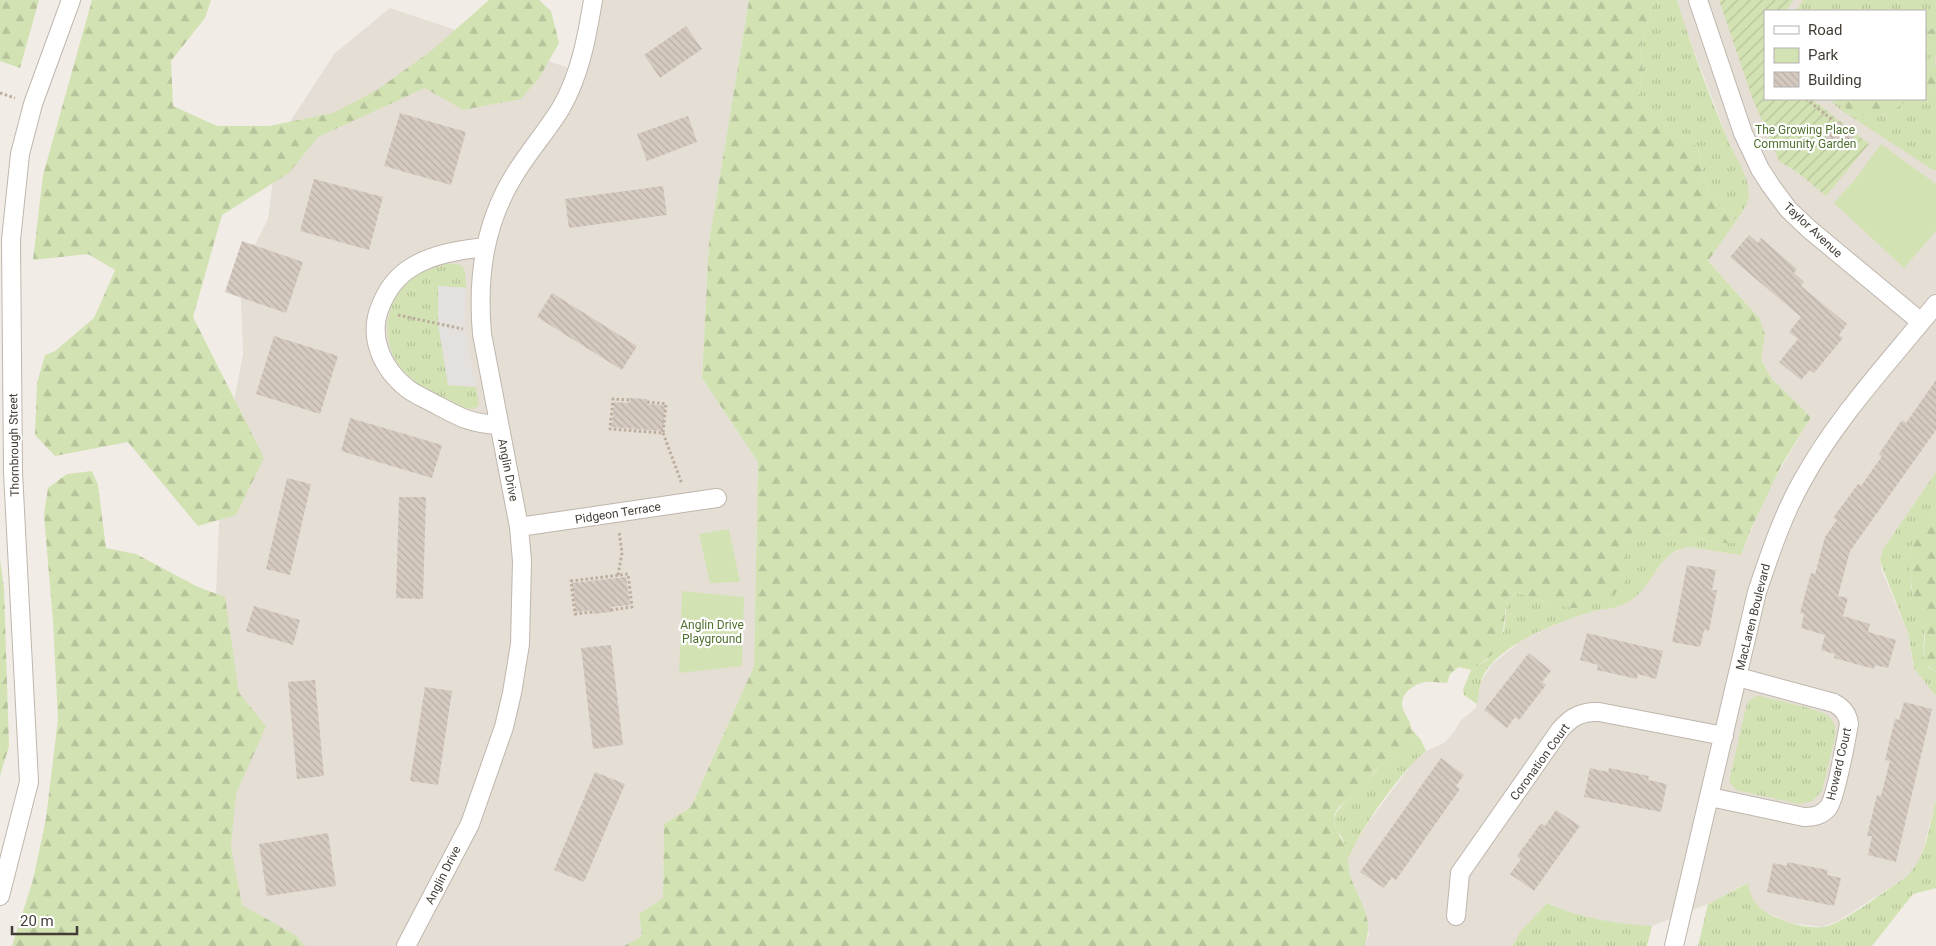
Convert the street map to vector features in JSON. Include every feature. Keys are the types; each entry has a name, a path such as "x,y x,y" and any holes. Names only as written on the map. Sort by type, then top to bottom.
{"street":[{"name":"Thornbrough Street","path":"0,896 29,782 13,472 11,240 20,154 32,104 71,0"},
{"name":"Anglin Drive","path":"406,946 470,824 504,727 520,644 522,561 519,527 482,334 480,309 481,274 485,248 496,208 504,192 560,108 571,86 581,60 594,0"},
{"name":"Taylor Avenue","path":"1698,0 1743,133 1770,186 1788,209 1809,230 1921,322"},
{"path":"485,248 453,251 424,261 411,268 390,287 378,310 375,338 378,349 389,369 408,389 463,419 476,423 499,425"},
{"name":"MacLaren Boulevard","path":"1674,946 1757,592 1774,541 1801,483 1839,424 1936,304"},
{"name":"Pidgeon Terrace","path":"519,527 717,498"},
{"name":"Howard Court","path":"1710,797 1804,817 1813,817 1821,814 1831,802 1849,724 1845,712 1834,703 1738,677"},
{"name":"Coronation Court","path":"1456,916 1460,873 1560,730 1572,719 1584,712 1599,712 1724,736"}],"path":[{"path":"1807,100 1834,121"},
{"path":"378,310 482,334"},
{"path":"629,400 613,399 610,429 663,433"},
{"path":"647,402 666,404 663,433 688,502"},
{"path":"616,513 622,553 618,575"},
{"path":"592,612 575,614 571,581 628,574 632,607 611,610"}],"shaded area":[{"path":"594,0 749,0 709,242 702,378 758,462 754,666 691,807 664,824 663,898 639,914 642,936 624,946 164,946 210,744 221,469 243,354 240,274 268,219 278,140 335,53 390,8 572,69"},
{"path":"1677,0 1936,0 1936,472 1883,549 1880,559 1882,571 1908,633 1913,665 1936,696 1936,800 1922,855 1913,871 1905,878 1840,920 1822,927 1790,923 1765,912 1758,907 1751,897 1747,883 1708,904 1652,926 1619,924 1591,919 1570,913 1548,903 1520,932 1512,946 1364,946 1369,935 1365,910 1356,894 1349,872 1348,861 1351,850 1368,823 1416,758 1444,743 1454,732 1461,720 1476,708 1480,683 1492,664 1521,641 1560,622 1619,606 1652,576 1667,557 1682,548 1689,547 1741,555 1767,492 1811,417 1772,379 1761,360 1765,335 1760,319 1708,261 1744,209 1749,196 1746,179 1728,140 1686,30"},
{"path":"438,286 466,288 465,330 476,387 448,385 438,324"}],"green space":[{"path":"0,0 39,0 20,68 0,61"},
{"path":"92,0 211,0 205,18 171,61 173,106 217,126 269,126 333,113 377,90 431,51 489,0 539,0 551,11 559,43 539,78 521,99 463,110 425,88 318,137 289,173 222,215 193,317 264,458 236,515 198,526 128,442 55,456 35,435 37,383 45,355 55,351 94,318 115,270 88,254 33,260 43,175"},
{"path":"749,0 1655,0 1640,46 1643,70 1639,94 1654,117 1672,130 1689,138 1698,149 1703,175 1713,200 1736,221 1708,261 1760,319 1765,335 1761,360 1772,379 1811,417 1781,466 1751,529 1742,538 1734,543 1725,543 1713,542 1686,533 1662,536 1639,531 1627,535 1621,544 1629,566 1629,575 1619,590 1591,605 1573,608 1516,593 1507,601 1503,634 1492,655 1471,670 1459,667 1450,674 1447,683 1425,682 1407,692 1402,704 1412,729 1409,743 1397,755 1379,766 1368,783 1337,809 1335,815 1334,821 1337,832 1346,848 1350,875 1367,918 1368,927 1364,946 624,946 642,936 639,914 663,898 664,824 691,807 754,666 758,462 702,378 709,242"},
{"path":"1655,0 1677,0 1707,88 1746,179 1749,193 1748,201 1736,221 1713,200 1703,175 1698,149 1689,138 1672,130 1654,117 1639,94 1643,70 1640,46"},
{"name":"The Growing Place Community Garden","path":"1719,0 1793,0 1787,10 1764,10 1764,100 1813,100 1869,144 1826,196 1797,172 1779,161 1752,97"},
{"path":"1803,0 1936,0 1936,27 1926,34 1926,10 1797,10"},
{"path":"1936,27 1936,48 1926,43 1926,34"},
{"path":"1926,43 1936,48 1935,66 1926,68"},
{"path":"1936,66 1936,85 1926,90 1926,68"},
{"path":"1936,85 1936,169 1933,170 1841,110 1829,100 1863,116 1884,115 1907,100 1926,100 1926,90"},
{"path":"1833,100 1908,100 1888,112 1871,116 1853,112"},
{"path":"1881,144 1936,184 1936,231 1904,268 1834,203 1857,177"},
{"path":"453,263 461,266 465,272 466,282 466,288 439,286 448,385 476,387 479,405 474,409 465,408 426,389 406,374 397,362 388,336 391,308 406,284 420,273"},
{"path":"92,471 98,485 106,548 136,554 198,587 225,597 239,693 266,726 236,794 231,847 242,905 295,935 305,946 12,946 33,880 46,818 58,719 53,622 44,515 48,488 67,474"},
{"path":"1936,472 1936,516 1911,547 1910,567 1911,586 1925,629 1923,656 1929,668 1936,672 1936,696 1914,668 1908,633 1880,559 1883,549"},
{"path":"1936,516 1936,672 1929,667 1924,657 1925,634 1913,591 1910,558 1911,548 1918,531"},
{"path":"729,529 740,582 710,583 699,534"},
{"path":"1751,529 1741,555 1689,547 1679,550 1663,562 1637,596 1628,602 1575,617 1545,629 1516,644 1492,663 1484,674 1477,704 1464,695 1463,690 1471,670 1488,659 1504,631 1507,601 1516,593 1551,603 1621,544 1627,535 1639,530 1662,536 1686,533 1713,542 1742,538"},
{"path":"0,560 4,588 9,746 0,776"},
{"name":"Anglin Drive Playground","path":"682,591 744,597 742,666 679,673"},
{"path":"1760,696 1816,710 1828,716 1834,723 1835,737 1822,791 1812,801 1799,804 1736,790 1729,781 1747,703 1753,697"},
{"path":"1412,730 1421,740 1426,751 1406,771 1381,802 1352,849 1348,861 1342,837 1336,830 1334,820 1336,813 1344,803 1364,788 1379,766 1392,759 1410,740"},
{"path":"1936,800 1936,888 1913,894 1872,946 1698,946 1708,904 1748,883 1756,904 1775,917 1792,923 1811,927 1823,927 1853,914 1905,878 1912,870 1923,852"},
{"path":"1547,903 1573,913 1598,919 1652,926 1647,946 1512,946 1520,932"}],"building":[{"path":"686,26 702,49 660,78 644,55"},
{"path":"400,113 466,132 451,185 384,166"},
{"path":"688,116 697,142 647,161 637,134"},
{"path":"1838,121 1855,135 1842,151 1825,138"},
{"path":"314,179 383,197 369,250 300,231"},
{"path":"663,186 667,215 569,228 565,199"},
{"path":"1749,235 1758,243 1761,238 1797,269 1794,273 1804,282 1801,286 1847,324 1839,335 1843,338 1814,373 1810,370 1801,380 1779,362 1798,339 1789,332 1801,317 1730,257"},
{"path":"242,241 303,262 286,313 225,292"},
{"path":"552,293 637,346 622,370 537,317"},
{"path":"274,336 338,356 320,414 256,394"},
{"path":"1936,380 1936,430 1850,551 1838,596 1848,598 1843,616 1870,624 1868,632 1896,640 1888,668 1875,665 1874,669 1834,658 1835,654 1821,650 1825,635 1801,628 1804,614 1800,613 1811,573 1815,574 1825,537 1837,520 1833,518 1858,484 1861,486 1882,456 1879,454 1902,420 1906,423"},
{"path":"630,398 647,399 647,404 665,406 663,431 612,427 614,402 629,403"},
{"path":"350,418 442,445 432,478 341,451"},
{"path":"287,478 311,484 290,575 266,569"},
{"path":"399,497 426,497 423,599 396,598"},
{"path":"1687,565 1716,570 1712,590 1717,590 1709,631 1704,630 1700,647 1672,642"},
{"path":"626,577 630,605 611,607 611,612 593,614 592,610 576,612 572,583"},
{"path":"254,606 300,620 293,645 246,631"},
{"path":"1587,633 1663,651 1656,679 1638,674 1637,679 1597,670 1598,665 1580,660"},
{"path":"611,645 623,745 593,749 581,648"},
{"path":"1529,653 1551,671 1542,682 1546,685 1519,720 1515,717 1507,728 1484,710"},
{"path":"315,680 324,776 297,779 288,682"},
{"path":"425,687 452,691 438,785 410,781"},
{"path":"1904,702 1932,709 1896,862 1868,855 1872,836 1867,836 1877,795 1881,796 1890,761 1885,760 1895,719 1899,720"},
{"path":"1441,758 1464,775 1456,786 1460,789 1396,880 1392,877 1384,888 1360,872"},
{"path":"1590,768 1608,772 1609,768 1649,776 1648,780 1667,784 1661,812 1584,797"},
{"path":"595,772 625,784 584,882 554,870"},
{"path":"1556,810 1580,826 1534,891 1510,874 1521,859 1517,856 1541,823 1545,826"},
{"path":"328,833 336,886 267,896 259,844"},
{"path":"1787,862 1828,870 1827,875 1841,878 1834,906 1767,892 1773,863 1787,866"}]}
